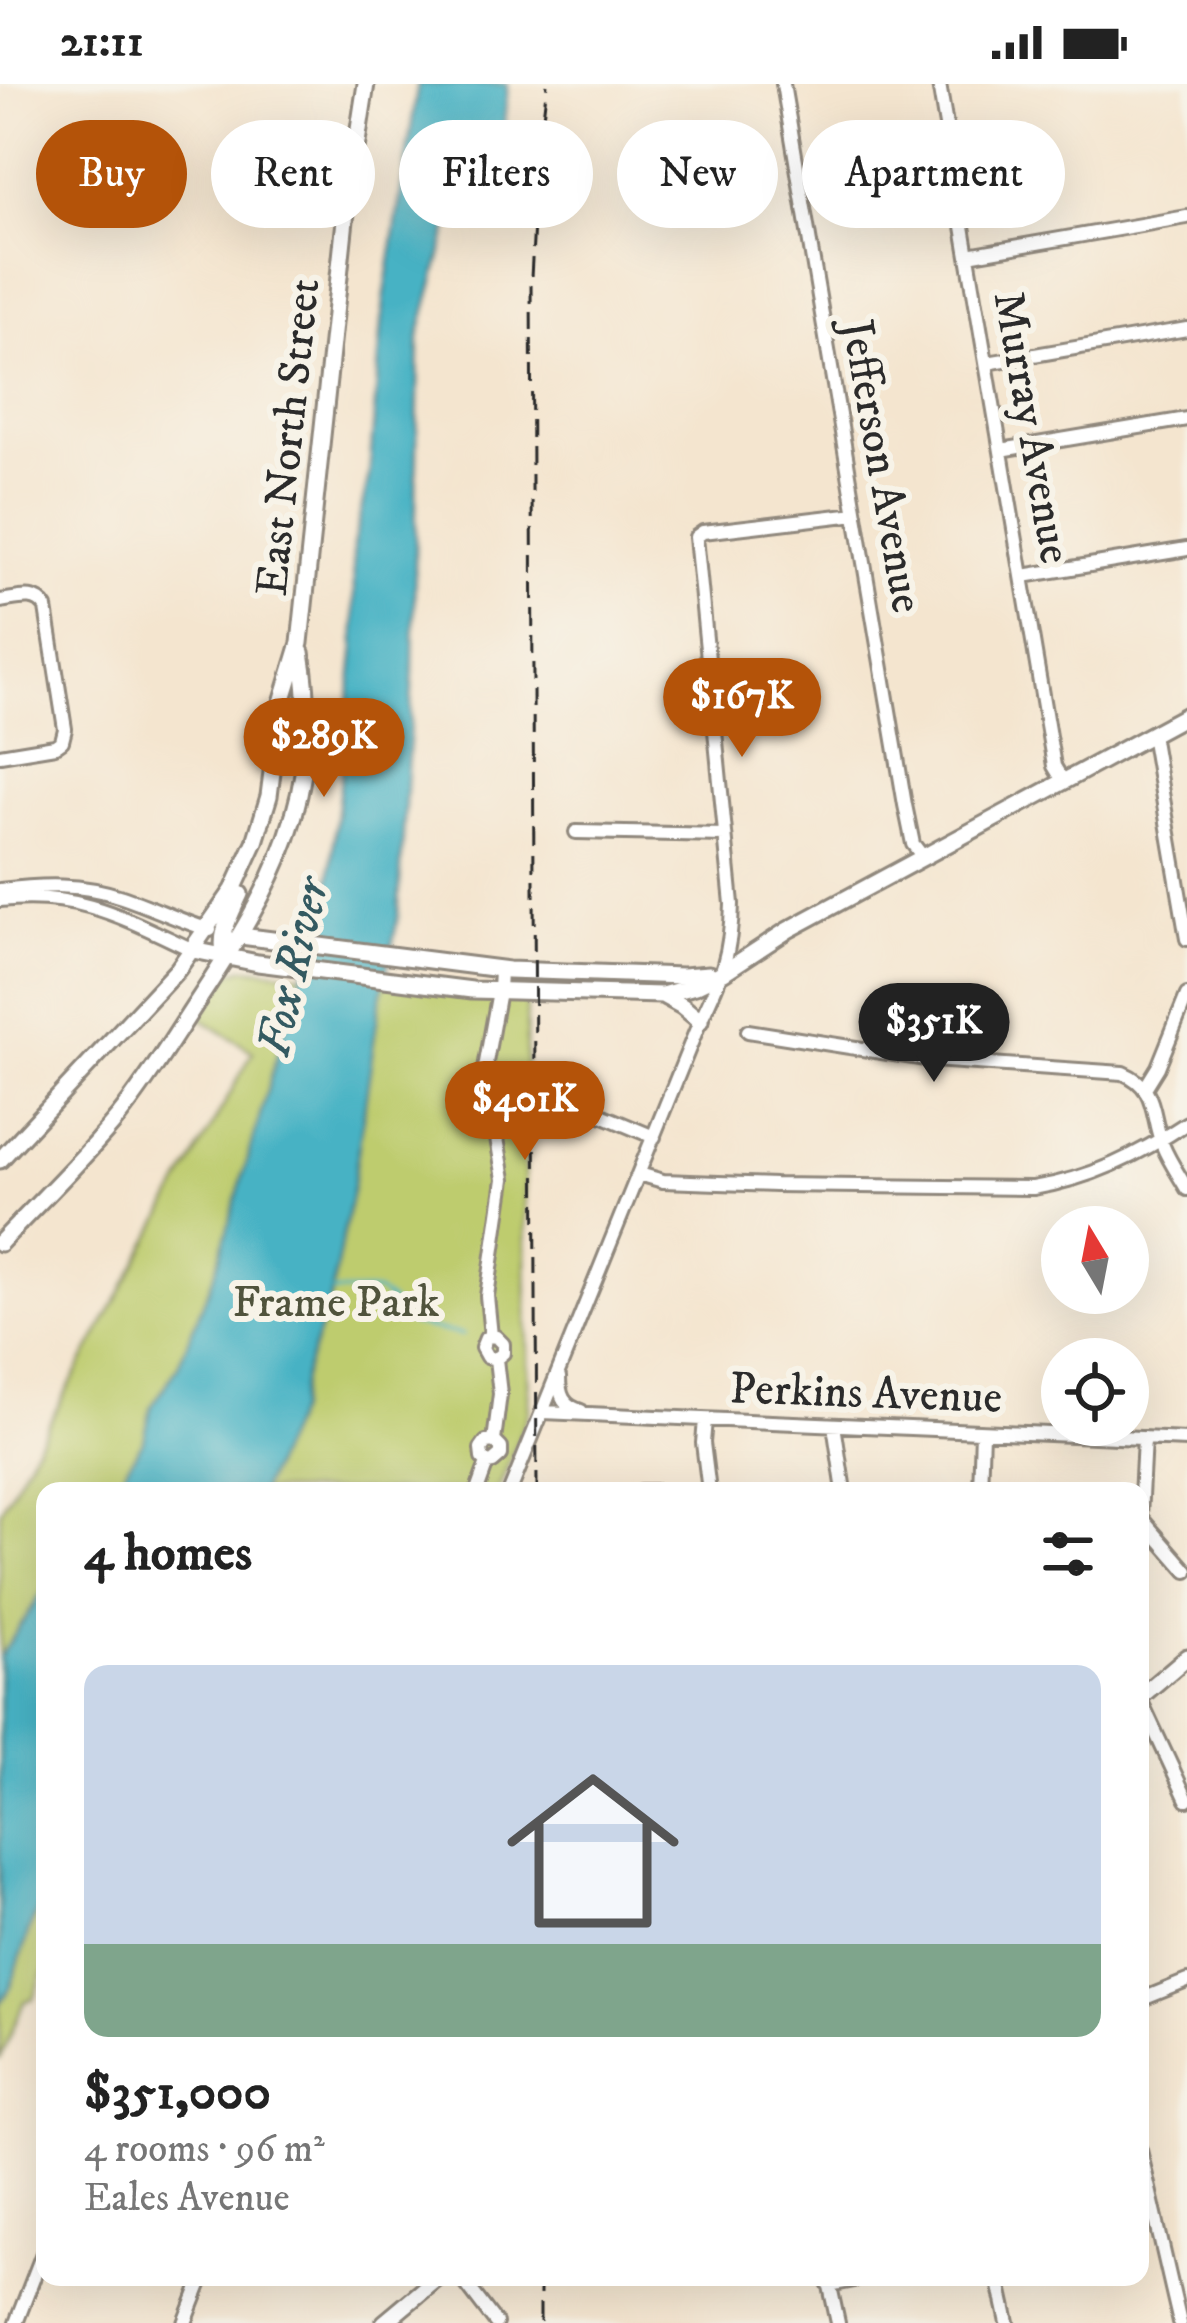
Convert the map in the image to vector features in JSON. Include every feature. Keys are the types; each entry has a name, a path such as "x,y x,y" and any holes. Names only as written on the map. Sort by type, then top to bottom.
{"main road":[{"name":"East North Street","path":"226,940 233,890 255,842 268,796 280,710 300,643 352,168 366,84"},
{"name":"East North Street","path":"0,1160 193,950 226,940 260,902 286,841 300,788 308,711 300,643"},
{"path":"193,950 226,940 393,968 499,992 662,995 724,972 788,930 1187,716"},
{"path":"0,1244 119,1116 226,940 264,844 275,802 273,770"},
{"path":"260,902 263,924 297,955"},
{"path":"226,940 393,968 440,962 595,974 724,972"},
{"path":"594,994 595,974"},
{"path":"662,995 700,1021"},
{"path":"1149,1690 1187,1657"},
{"path":"384,2323 428,2286"}],"street":[{"name":"Jefferson Avenue","path":"783,84 905,806 913,844 923,856"},
{"name":"Murray Avenue","path":"939,84 1054,766 1064,781"},
{"path":"968,255 1187,218"},
{"path":"987,363 1187,329"},
{"path":"1001,451 1187,419"},
{"path":"514,1482 724,972 731,937 732,904 696,537 707,531 856,514"},
{"path":"1023,576 1187,549"},
{"path":"0,601 39,598 46,608 65,729 56,746 0,755"},
{"path":"1152,734 1187,939"},
{"path":"576,832 725,835"},
{"path":"0,890 85,888 122,897 226,940"},
{"path":"0,900 56,898 92,906 193,950"},
{"path":"480,1482 487,1462 501,1455 494,1441 500,1394 496,1359 487,1357 482,1348 490,1336 488,1296 504,1179 485,1068 500,970"},
{"path":"1145,1088 1187,995"},
{"path":"748,1031 944,1062 1109,1070 1135,1077 1145,1088 1161,1141 1187,1189"},
{"path":"556,1096 654,1137"},
{"path":"639,1174 663,1180 775,1185 1033,1188 1100,1171 1187,1123"},
{"path":"559,1372 564,1402 578,1411 600,1414"},
{"name":"Perkins Avenue","path":"543,1412 1041,1434"},
{"path":"706,1420 703,1443 708,1482"},
{"path":"834,1425 843,1482"},
{"path":"980,1482 982,1432"},
{"name":"Perkins Avenue","path":"1149,1438 1187,1440"},
{"path":"1142,1482 1144,1446"},
{"path":"1149,1528 1187,1571"},
{"path":"1149,1718 1187,1800"},
{"path":"1149,1996 1187,1981"},
{"path":"1149,2189 1180,2323"},
{"path":"16,2323 36,2271"},
{"path":"185,2323 199,2286"},
{"path":"468,2286 496,2323"},
{"path":"830,2286 838,2323"},
{"path":"1000,2286 1008,2323"}],"green space":[{"name":"Frame Park","path":"245,968 527,997 524,1151 529,1411 501,1482 36,1482 36,1993 24,2002 0,2060 0,1512 253,1052 200,1018 229,973"}],"water":[{"path":"418,84 508,84 505,120 412,120"},
{"path":"399,205 399,228 449,228 419,336 413,674 398,917 331,1295 297,1411 265,1482 117,1482 144,1440 151,1407 177,1368 215,1273 294,996 326,914 355,646 353,545 369,476 384,300"},
{"path":"36,1602 36,1914 11,1987 0,2004 0,1657"}],"waterway":[{"path":"332,1292 377,1291 411,1324 463,1335"}],"railway":[{"path":"537,1482 531,278 547,84"},
{"path":"540,2286 540,2323"}],"water label":[{"name":"Fox River","path":"291,967"}]}
